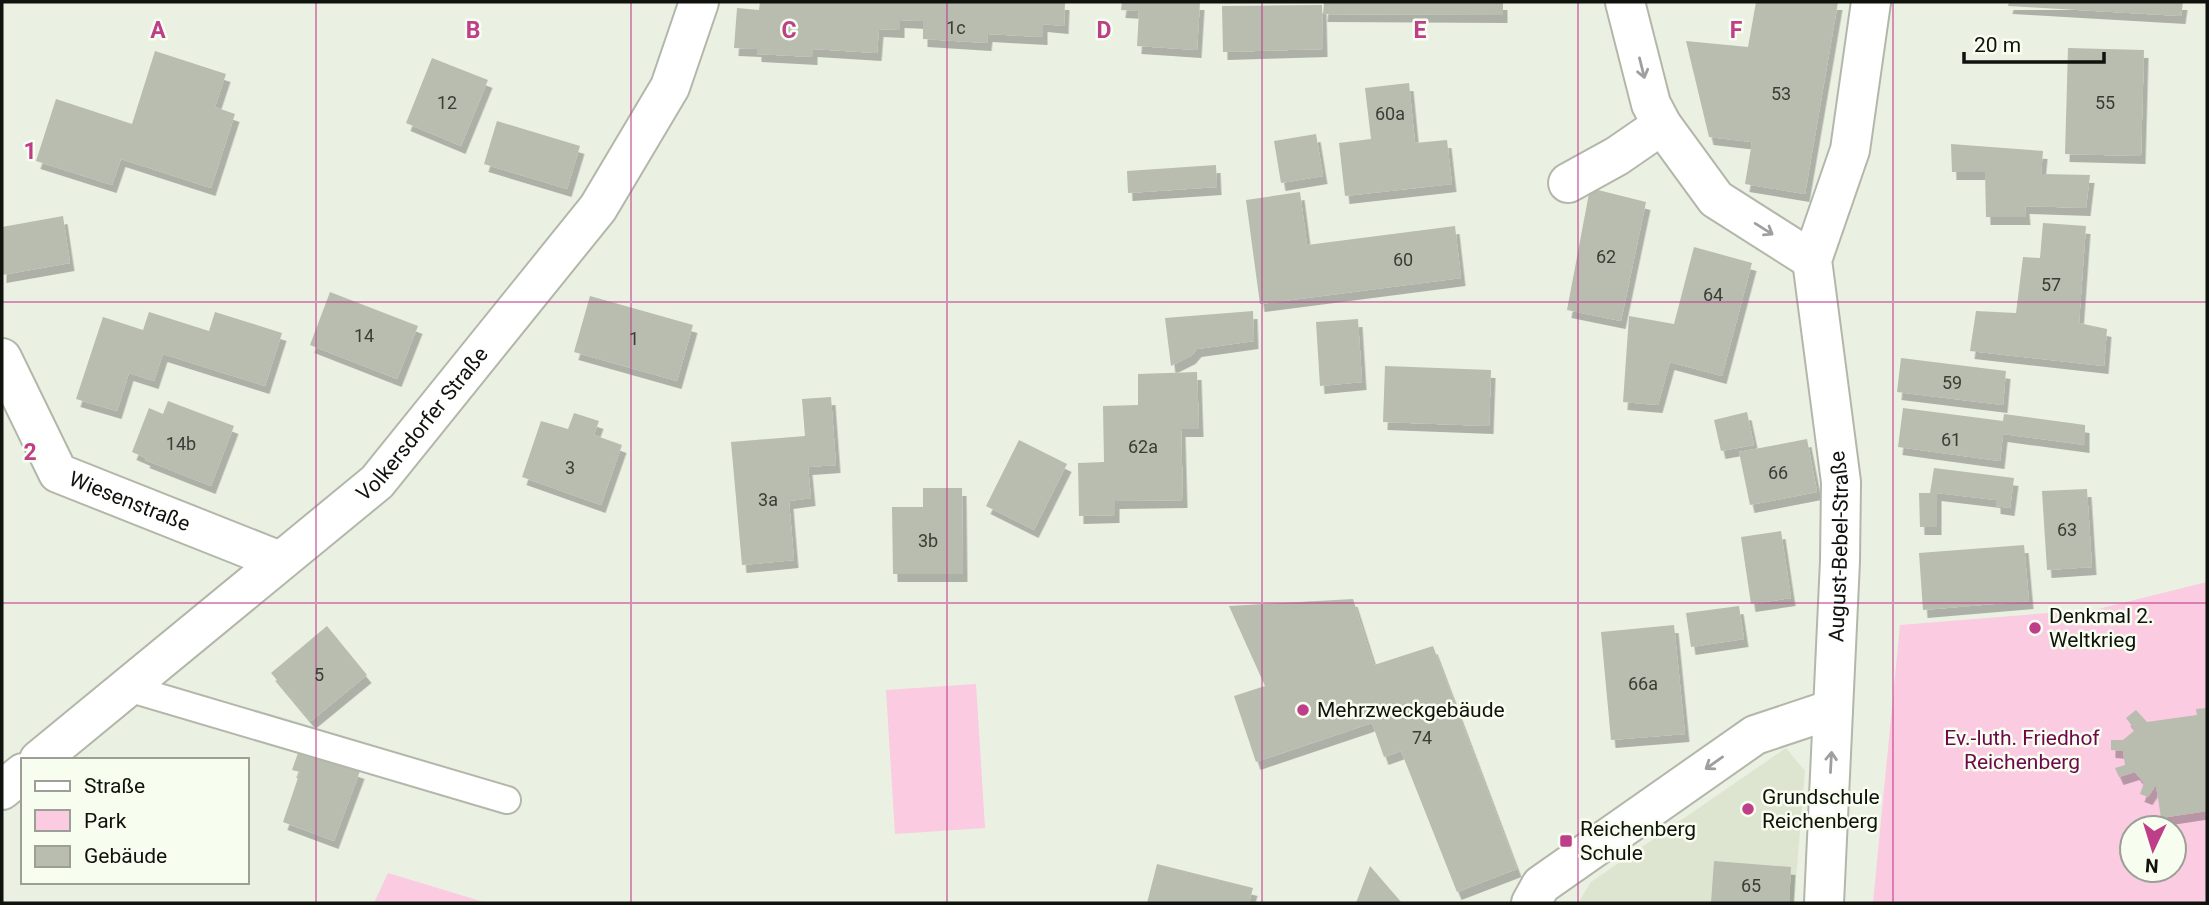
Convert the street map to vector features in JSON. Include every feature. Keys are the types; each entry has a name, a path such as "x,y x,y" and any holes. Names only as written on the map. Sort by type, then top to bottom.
{"street":[{"name":"Volkersdorfer Straße","path":"41,758 377,482 598,208 670,87 699,2"},
{"path":"1625,2 1651,104 1662,125 1716,199 1812,260"},
{"name":"August-Bebel-Straße","path":"1824,903 1840,561 1841,482 1812,260 1850,149 1871,2"},
{"path":"1568,183 1617,156 1662,125"},
{"name":"Wiesenstraße","path":"2,358 58,473 280,561"},
{"path":"1531,903 1541,885 1755,735 1833,709"},
{"path":"2,790 21,775"}],"lane":[{"path":"128,688 507,800"}],"shaded area":[{"name":"Grundschule Reichenberg","path":"1786,748 1805,771 1794,903 1578,903 1591,882"}],"green space":[{"name":"Ev.-luth. Friedhof Reichenberg","path":"2207,582 2207,903 1873,903 1900,625 2098,609"},
{"path":"976,684 985,828 895,834 886,690"},
{"path":"388,873 487,903 374,903"}],"building":[{"path":"760,2 1065,2 1064,26 1043,24 1043,37 988,34 987,43 923,39 923,21 900,20 900,30 879,29 877,53 813,49 813,57 757,54 757,49 734,48 737,8 759,10"},
{"path":"1122,2 1200,2 1197,50 1137,46 1139,11 1121,10"},
{"path":"1324,2 1503,2 1503,15 1323,14"},
{"path":"1756,2 1838,2 1805,194 1745,184 1752,142 1709,137 1686,41 1748,47"},
{"path":"2009,2 2183,2 2181,16 2008,6"},
{"path":"1322,5 1323,49 1223,52 1222,6"},
{"path":"2068,48 2144,50 2141,156 2065,154"},
{"path":"155,51 226,74 215,107 235,114 211,188 121,159 112,185 36,161 56,99 132,124"},
{"path":"432,58 488,80 461,146 406,123"},
{"path":"1409,83 1415,143 1447,140 1452,184 1345,196 1339,143 1371,139 1365,88"},
{"path":"497,121 580,146 567,189 484,164"},
{"path":"1316,134 1323,176 1281,183 1274,141"},
{"path":"1951,144 2043,151 2041,174 2090,175 2086,208 2025,206 2026,217 1986,217 1985,172 1952,172"},
{"path":"1216,165 1217,187 1128,193 1127,171"},
{"path":"1590,188 1646,202 1621,321 1567,310"},
{"path":"1300,192 1307,245 1455,226 1461,278 1260,304 1246,200"},
{"path":"63,216 70,263 2,275 2,227"},
{"path":"2043,223 2086,226 2079,323 2107,329 2104,366 1970,351 1976,311 2016,313 2023,257 2040,258"},
{"path":"1694,247 1752,263 1722,376 1670,362 1658,405 1623,402 1629,316 1674,324"},
{"path":"330,292 418,326 397,379 310,345"},
{"path":"590,296 693,325 677,381 574,352"},
{"path":"1253,311 1254,341 1197,349 1191,356 1171,366 1165,318"},
{"path":"149,312 209,331 215,312 282,333 265,386 163,354 154,381 129,373 117,411 76,399 103,317 143,330"},
{"path":"1358,319 1362,382 1320,386 1316,322"},
{"path":"1901,358 2006,371 2003,405 1897,392"},
{"path":"1385,366 1491,370 1489,426 1383,422"},
{"path":"1197,372 1199,429 1181,429 1183,500 1115,501 1115,515 1079,516 1078,463 1104,462 1103,406 1138,405 1138,374"},
{"path":"831,397 836,465 808,467 811,498 789,501 794,560 742,565 731,442 805,436 802,399"},
{"path":"168,401 234,426 211,486 145,460 146,458 132,452 149,408 163,414"},
{"path":"1903,408 2003,421 2004,414 2085,425 2085,445 2003,434 2000,461 1898,447"},
{"path":"1747,412 1754,445 1721,451 1714,420"},
{"path":"574,413 599,421 594,435 622,445 601,505 522,477 541,421 568,429"},
{"path":"1807,439 1817,492 1750,505 1739,452"},
{"path":"1019,440 1067,464 1034,530 986,506"},
{"path":"1934,468 2014,478 2010,508 1996,506 1996,500 1937,493 1937,527 1920,527 1919,493 1930,493"},
{"path":"923,488 962,488 963,574 893,574 892,507 923,507"},
{"path":"2087,489 2092,567 2047,570 2042,491"},
{"path":"1781,531 1791,598 1751,604 1741,537"},
{"path":"2024,545 2029,601 1923,610 1919,553"},
{"path":"1353,599 1374,665 1433,646 1517,869 1457,892 1401,751 1384,757 1372,723 1256,762 1234,696 1265,686 1229,606"},
{"path":"1739,606 1744,639 1691,647 1686,613"},
{"path":"1674,625 1685,734 1611,740 1601,632"},
{"path":"327,626 367,675 311,721 271,673"},
{"path":"2207,708 2207,811 2160,814 2156,785 2148,797 2140,794 2144,783 2135,772 2119,777 2115,768 2125,765 2123,751 2111,750 2111,740 2123,740 2135,730 2126,718 2136,710 2147,722 2197,715 2196,709"},
{"path":"299,750 360,771 334,841 283,822 300,772 292,770"},
{"path":"1714,861 1791,867 1789,903 1711,903"},
{"path":"1157,864 1253,888 1249,903 1147,903"},
{"path":"1370,866 1402,903 1356,903"}],"place":[{"name":"Denkmal 2. Weltkrieg","path":"2035,628"},
{"name":"Mehrzweckgebäude","path":"1303,710"},
{"name":"Grundschule Reichenberg","path":"1748,809"},
{"name":"Reichenberg Schule","path":"1566,841"}]}
